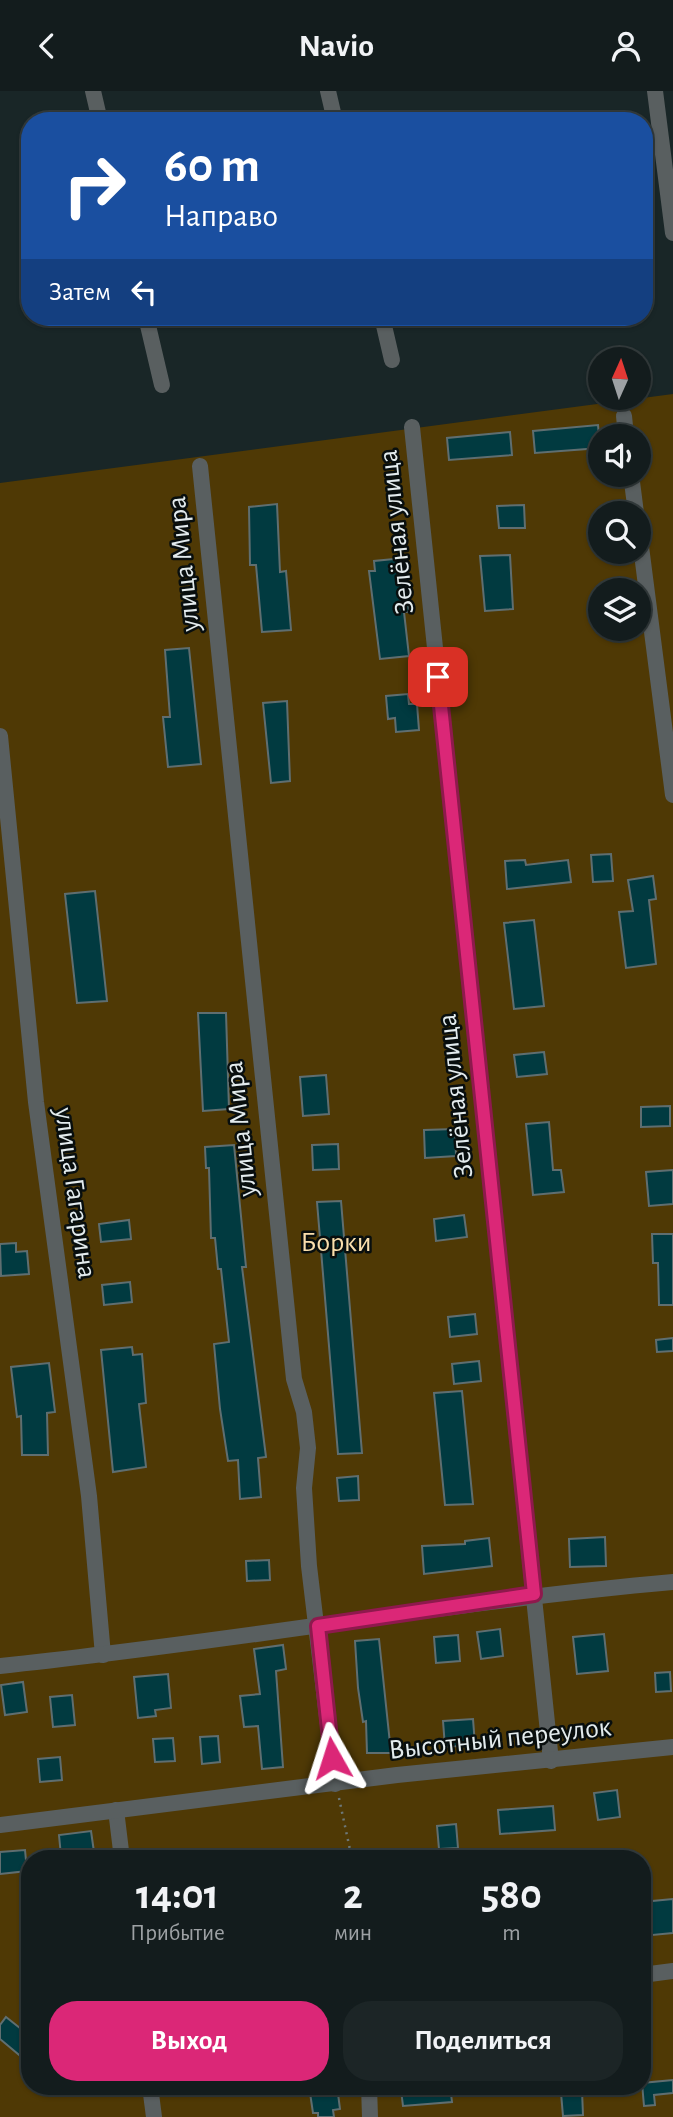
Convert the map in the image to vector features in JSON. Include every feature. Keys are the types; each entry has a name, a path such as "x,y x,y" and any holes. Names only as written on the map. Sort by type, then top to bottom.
{"street":[{"path":"93,91 98,112"},
{"path":"328,91 333,112"},
{"path":"655,91 673,233"},
{"path":"148,326 162,385"},
{"path":"384,326 392,360"},
{"path":"624,416 625,424"},
{"name":"Зелёная улица","path":"412,427 551,1761"},
{"name":"улица Мира","path":"200,466 294,1379 308,1448 304,1488 309,1566 335,1784"},
{"path":"643,564 673,795"},
{"name":"улица Гагарина","path":"0,736 36,1102 89,1496 103,1655"},
{"path":"0,1665 103,1655 534,1594 673,1582"},
{"name":"Высотный переулок","path":"0,1825 397,1775 673,1748"},
{"path":"116,1810 121,1850"},
{"path":"651,1974 673,1971"},
{"path":"151,2095 154,2117"},
{"path":"369,2095 370,2117"}],"path":[{"path":"335,1784 350,1850"}],"green space":[{"name":"Борки","path":"673,394 673,2117 0,2117 0,483 588,405 588,410 651,410 651,397"}],"building":[{"path":"588,426 588,449 535,453 533,431"},
{"path":"510,432 512,455 449,460 447,438"},
{"path":"277,504 280,572 286,571 291,630 262,632 256,565 250,565 249,507"},
{"path":"524,505 525,528 499,528 497,506"},
{"path":"510,555 513,609 485,611 480,556"},
{"path":"404,558 409,612 404,612 409,656 380,659 369,571 375,571 374,561"},
{"path":"189,648 201,764 168,767 163,717 170,717 165,650"},
{"path":"408,694 409,704 417,704 419,730 396,732 395,718 388,719 386,696"},
{"path":"287,701 290,781 271,783 263,703"},
{"path":"611,854 613,881 593,882 591,855"},
{"path":"525,860 526,865 568,860 571,882 507,889 505,861"},
{"path":"653,876 656,899 649,900 656,964 626,968 619,912 633,911 628,880"},
{"path":"95,891 107,1001 77,1003 65,894"},
{"path":"534,920 544,1006 514,1009 504,923"},
{"path":"198,1013 226,1013 229,1109 203,1111"},
{"path":"544,1052 547,1074 517,1077 514,1055"},
{"path":"326,1075 329,1114 303,1116 300,1077"},
{"path":"670,1106 670,1126 641,1127 641,1107"},
{"path":"549,1122 553,1170 561,1170 564,1192 533,1195 526,1124"},
{"path":"455,1129 456,1156 425,1158 424,1130"},
{"path":"338,1144 339,1169 313,1170 312,1145"},
{"path":"234,1145 246,1267 242,1267 266,1457 258,1458 261,1497 240,1499 238,1460 228,1461 220,1409 214,1344 229,1342 221,1269 218,1269 215,1238 211,1238 209,1168 206,1168 205,1147"},
{"path":"673,1170 673,1204 649,1206 646,1172"},
{"path":"341,1201 362,1453 338,1454 317,1202"},
{"path":"464,1215 467,1237 436,1241 434,1219"},
{"path":"129,1220 131,1239 101,1242 99,1224"},
{"path":"652,1234 673,1234 673,1305 659,1305 658,1263 653,1263"},
{"path":"16,1243 16,1252 27,1251 29,1274 1,1276 0,1244"},
{"path":"130,1282 132,1302 104,1305 102,1285"},
{"path":"475,1314 477,1334 450,1337 448,1317"},
{"path":"673,1338 673,1351 657,1352 656,1340"},
{"path":"132,1347 133,1355 142,1354 146,1403 139,1404 146,1467 113,1472 101,1350"},
{"path":"479,1361 481,1381 454,1384 452,1364"},
{"path":"49,1363 55,1412 47,1413 48,1455 22,1455 21,1416 17,1417 11,1367"},
{"path":"462,1391 473,1504 445,1505 434,1393"},
{"path":"358,1476 359,1500 339,1501 337,1478"},
{"path":"605,1537 606,1566 570,1567 569,1539"},
{"path":"489,1538 492,1566 424,1574 422,1546 465,1544 465,1541"},
{"path":"269,1560 270,1580 247,1581 246,1561"},
{"path":"500,1629 503,1656 481,1659 477,1632"},
{"path":"604,1634 608,1671 577,1674 573,1637"},
{"path":"458,1635 460,1661 436,1663 434,1637"},
{"path":"379,1639 391,1753 367,1753 366,1721 363,1722 358,1688 355,1641"},
{"path":"283,1645 286,1669 276,1671 283,1767 262,1769 258,1726 244,1727 240,1696 260,1694 254,1649"},
{"path":"670,1672 671,1691 656,1692 655,1673"},
{"path":"168,1674 171,1708 155,1710 156,1716 138,1718 134,1677"},
{"path":"23,1682 27,1712 5,1715 1,1685"},
{"path":"72,1695 75,1725 53,1727 50,1697"},
{"path":"473,1719 475,1745 445,1747 443,1721"},
{"path":"218,1736 220,1762 202,1764 200,1737"},
{"path":"173,1738 175,1761 155,1762 153,1739"},
{"path":"60,1757 62,1780 40,1782 38,1759"},
{"path":"617,1790 620,1817 598,1820 594,1793"},
{"path":"553,1806 555,1830 500,1834 498,1810"},
{"path":"456,1824 458,1848 439,1849 437,1826"},
{"path":"91,1831 94,1850 60,1850 59,1835"},
{"path":"21,1850 21,1872 0,1874 0,1852"},
{"path":"673,1899 673,1933 651,1935 651,1901"},
{"path":"6,2017 21,2029 21,2056 0,2039 0,2025"},
{"path":"673,2080 673,2093 654,2095 655,2105 644,2106 643,2095 651,2095 651,2082"},
{"path":"310,2095 338,2095 340,2109 333,2110 334,2117 318,2117 318,2113 313,2113"},
{"path":"402,2095 451,2095 452,2102 403,2106"},
{"path":"561,2095 582,2095 583,2115 563,2116"}],"route":[{"path":"332,1758 318,1626 534,1594 438,677"}]}
